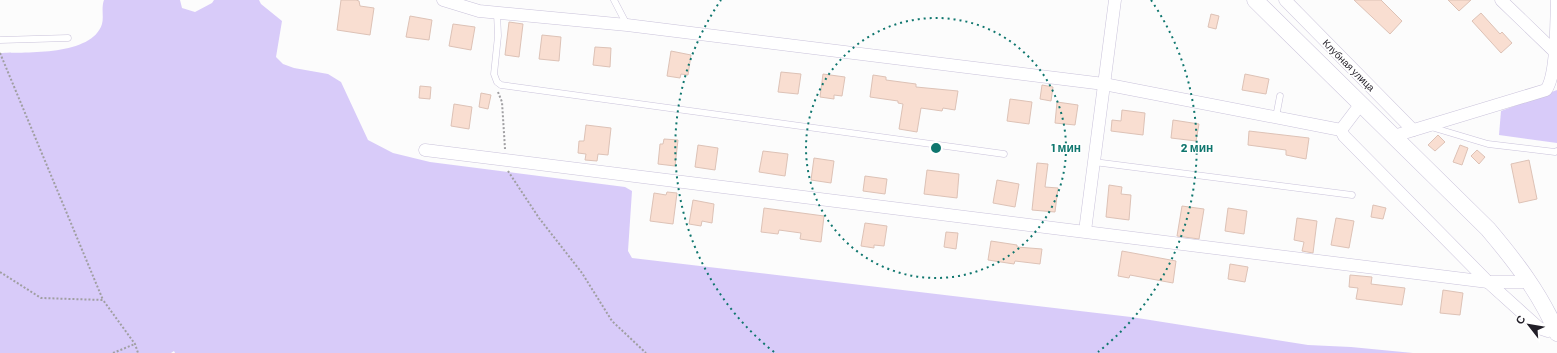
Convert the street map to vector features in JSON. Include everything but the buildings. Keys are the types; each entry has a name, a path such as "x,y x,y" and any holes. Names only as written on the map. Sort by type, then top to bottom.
{"main road":[{"path":"1255,0 1360,105 1394,136 1488,229 1516,262 1530,282 1556,331"}],"street":[{"path":"443,0 478,11 627,25 1104,84 1341,130"},
{"path":"1085,231 1115,0"},
{"name":"Клубная улица","path":"1285,0 1413,130"},
{"path":"1501,0 1556,53"},
{"path":"1394,136 1546,90 1551,85 1554,78 1557,0"},
{"path":"1341,130 1360,105"},
{"path":"1341,130 1344,136 1488,282 1539,328 1548,331 1556,331"},
{"path":"425,150 1488,282 1530,282"}],"lane":[{"path":"614,0 627,25"},
{"path":"497,13 498,36 494,74 497,82 501,85 1004,154"},
{"path":"0,40 68,38"},
{"path":"1276,117 1280,96"},
{"path":"1430,126 1488,144 1556,152"},
{"path":"1094,162 1352,195"}],"path":[{"path":"0,53 103,300 135,344 138,353"},
{"path":"494,74 495,83 502,102 508,173 539,218 582,273 612,321 646,353"},
{"path":"0,272 41,298 103,300"},
{"path":"113,353 135,344"}],"shaded area":[{"path":"104,0 180,0 182,8 195,12 212,3 214,0 259,0 261,4 282,21 276,57 283,64 294,68 328,74 341,82 368,140 393,153 430,162 625,187 632,191 628,251 632,258 1131,317 1308,345 1351,347 1413,353 175,353 174,351 171,353 0,353 0,53 57,50 86,42 96,34 102,24"},
{"path":"1557,90 1557,143 1499,135 1501,111"}]}
